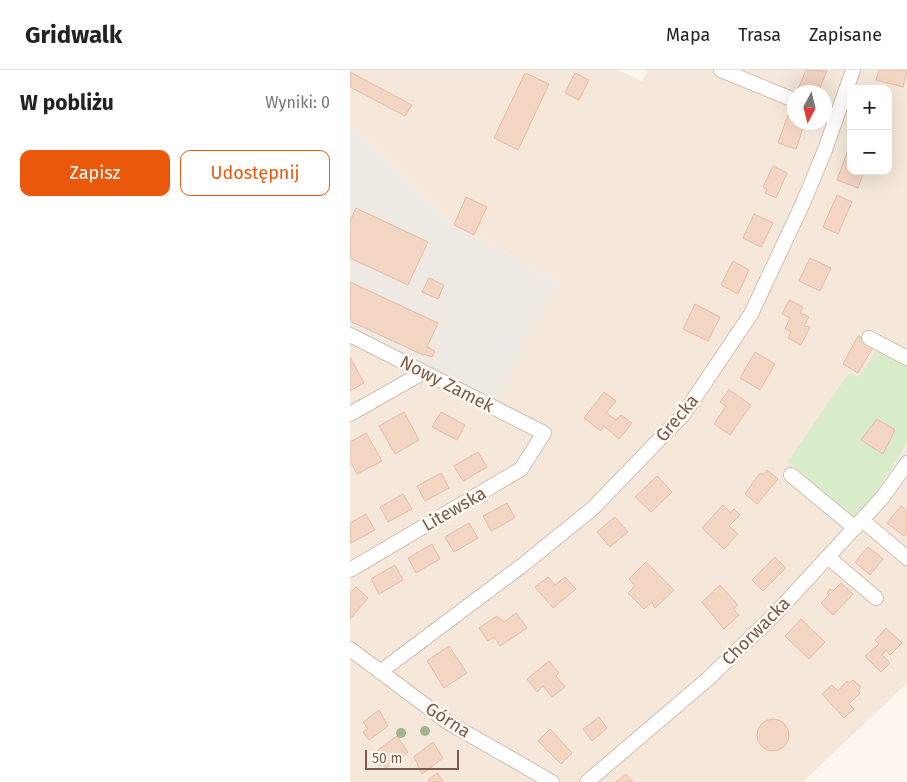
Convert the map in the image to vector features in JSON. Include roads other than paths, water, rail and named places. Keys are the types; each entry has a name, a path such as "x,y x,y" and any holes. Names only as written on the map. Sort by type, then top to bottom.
{"street":[{"path":"720,70 787,97"},
{"name":"Grecka","path":"832,111 853,70"},
{"name":"Grecka","path":"380,672 524,564 592,509 683,414 751,314 803,203 825,130"},
{"name":"Nowy Zamek","path":"350,335 544,433"},
{"path":"868,338 907,358"},
{"path":"350,414 424,372"},
{"name":"Litewska","path":"350,570 521,469 544,433"},
{"name":"Chorwacka","path":"587,782 709,678 777,612 884,497 907,463"},
{"path":"791,475 907,558"},
{"path":"828,557 876,598"},
{"name":"Górna","path":"350,649 449,723 552,782"},
{"path":"350,667 362,658"}]}
